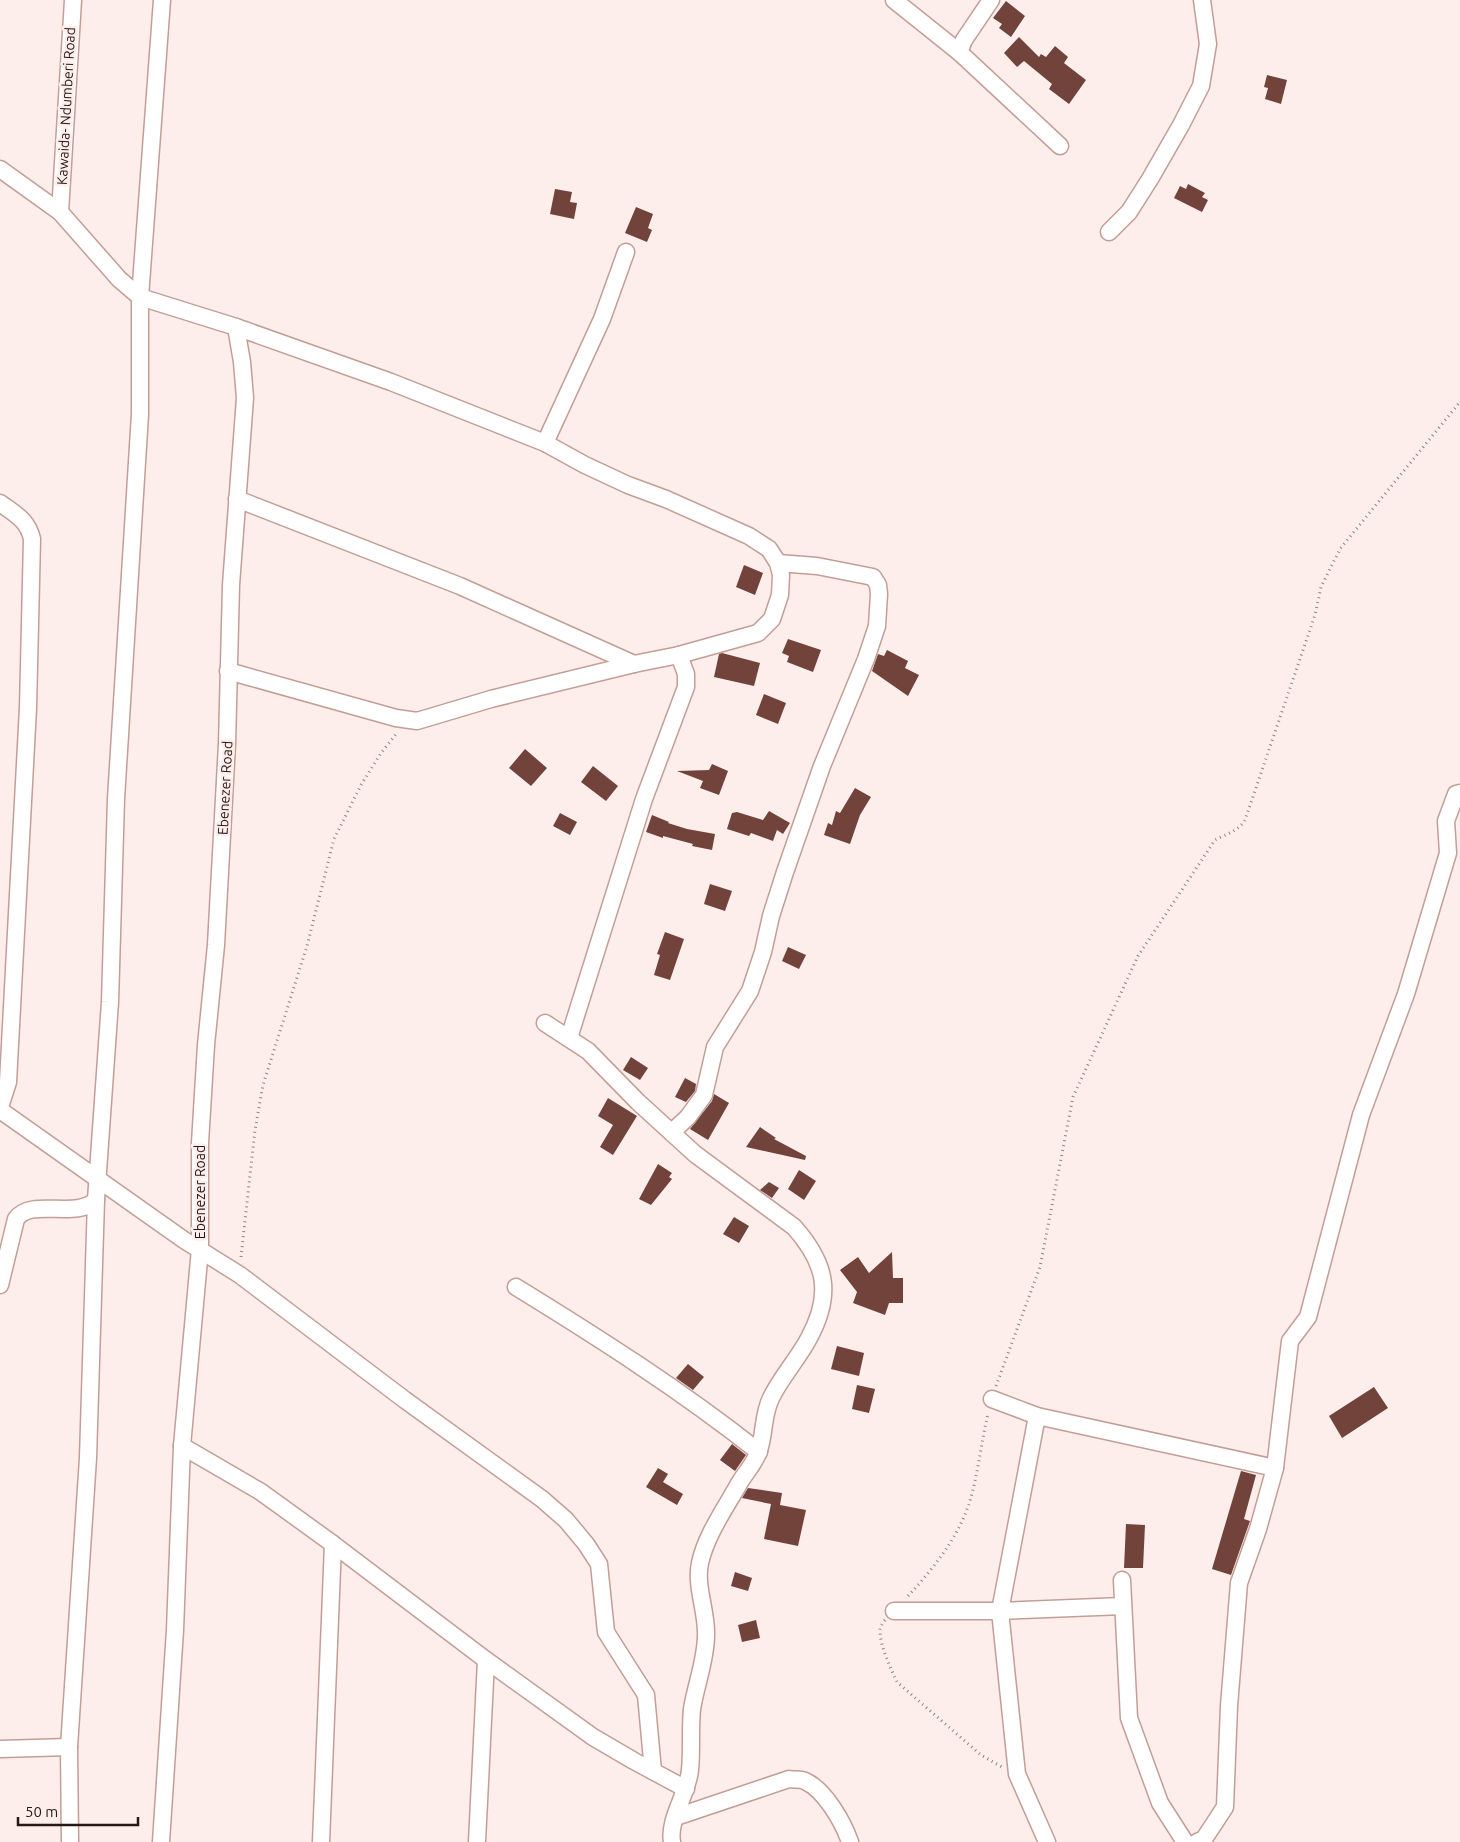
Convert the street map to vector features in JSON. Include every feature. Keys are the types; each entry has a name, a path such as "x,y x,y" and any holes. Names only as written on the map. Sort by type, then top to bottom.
{"street":[{"name":"Kawaida- Ndumberi Road","path":"60,212 73,0"},
{"path":"70,1842 69,1747 88,1458 96,1200 110,1002 116,789 140,414 140,297 162,0"},
{"path":"894,0 959,52 1060,146"},
{"path":"959,52 964,40 991,0"},
{"path":"1109,232 1129,212 1150,179 1201,86 1208,44 1202,0"},
{"path":"0,169 60,212 118,279 140,297 236,327 391,382 545,443 611,477 749,536 769,549 778,563 781,575 780,595 772,619 758,633 679,655 634,664 491,700 430,718 408,721 228,671"},
{"path":"545,443 602,319 626,252"},
{"name":"Ebenezer Road","path":"161,1842 175,1630 182,1446 200,1249 200,1143 206,1046 216,945 227,744 231,585 245,398 242,362 236,327"},
{"path":"237,499 460,586 634,664"},
{"path":"0,503 22,519 30,528 32,539 28,708 8,1082 0,1109 184,1240 240,1275 405,1400 542,1499 566,1520 586,1544 599,1564 606,1632 646,1695 653,1771"},
{"path":"672,1132 688,1118 704,1095 715,1047 750,991 764,952 771,916 785,872 822,766 866,659 877,626 879,594 878,586 873,577 817,566 778,563"},
{"path":"569,1038 644,799 686,687 686,674 679,655"},
{"path":"1197,1842 1204,1839 1225,1808 1229,1706 1239,1584 1258,1529 1275,1468 1290,1341 1308,1317 1360,1115 1406,994 1448,854 1446,821 1459,789"},
{"path":"546,1023 588,1051 638,1102 695,1154 794,1227 805,1240 815,1257 823,1280 824,1292 816,1322 809,1338 771,1398 765,1412 759,1452 713,1530 700,1564 706,1636 692,1710 690,1778 672,1826 672,1842"},
{"path":"0,1285 16,1219 19,1216 32,1210 82,1208 96,1200"},
{"path":"516,1287 669,1385 714,1416 759,1452"},
{"path":"992,1399 1037,1416 1275,1468"},
{"path":"1037,1416 1000,1611 1017,1774 1047,1842"},
{"path":"182,1446 261,1492 486,1660 593,1737 686,1789"},
{"path":"321,1842 333,1544"},
{"path":"1122,1580 1129,1718 1160,1803 1185,1842"},
{"path":"894,1611 1000,1611 1123,1606"},
{"path":"477,1842 486,1660"},
{"path":"0,1749 69,1747"},
{"path":"676,1817 789,1779 805,1781 818,1791 831,1806 844,1826 850,1842"}],"path":[{"path":"1017,1774 981,1755 897,1682 880,1630 886,1618 941,1557 957,1534 968,1505 981,1440 992,1399 1040,1267 1073,1097 1134,965 1215,840 1242,826 1245,820 1315,615 1321,587 1340,549 1460,402"},
{"path":"240,1275 255,1130 263,1085 307,946 334,840 361,785 381,752 408,721"}],"building":[{"path":"1006,1 1025,16 1011,37 999,28 1002,24 993,18"},
{"path":"1019,37 1039,57 1041,54 1046,57 1055,46 1068,57 1064,63 1086,80 1069,104 1049,89 1052,84 1024,61 1017,67 1004,53"},
{"path":"1267,75 1287,80 1281,104 1265,99 1268,88 1264,87"},
{"path":"1188,184 1205,193 1202,197 1208,200 1202,212 1174,198 1180,186 1186,189"},
{"path":"555,189 572,192 570,202 577,203 574,219 550,214"},
{"path":"636,207 653,214 648,228 652,230 647,242 625,233"},
{"path":"744,565 763,573 755,595 736,587"},
{"path":"788,639 821,650 813,672 787,662 789,656 782,653"},
{"path":"887,650 908,661 905,668 919,675 908,696 872,671 878,654 884,656"},
{"path":"722,653 760,663 754,686 714,677 719,654"},
{"path":"764,694 786,703 778,724 756,715"},
{"path":"525,749 547,768 531,786 509,768"},
{"path":"712,764 728,771 719,795 700,788 703,781 677,771 709,770"},
{"path":"593,766 618,786 606,801 581,782"},
{"path":"855,788 871,797 860,815 850,844 824,835 828,823 832,825 836,811 840,813"},
{"path":"769,811 790,823 783,834 777,830 773,841 751,833 749,836 727,829 732,813 737,812 763,820"},
{"path":"560,813 577,822 570,835 553,826"},
{"path":"652,815 687,829 715,834 712,850 646,832"},
{"path":"710,884 732,891 725,911 704,904"},
{"path":"665,932 684,939 670,980 654,975 660,955 657,954"},
{"path":"788,947 806,955 799,969 782,961"},
{"path":"631,1057 648,1068 640,1080 623,1070"},
{"path":"685,1078 696,1084 695,1091 686,1102 675,1097"},
{"path":"714,1094 729,1103 708,1140 690,1129 712,1101"},
{"path":"608,1098 637,1116 613,1155 600,1147 613,1125 598,1116"},
{"path":"760,1127 776,1138 774,1139 806,1156 805,1160 746,1147"},
{"path":"658,1164 672,1173 669,1177 672,1179 651,1205 639,1199"},
{"path":"799,1170 816,1181 804,1200 788,1189"},
{"path":"769,1182 779,1188 772,1198 760,1190"},
{"path":"734,1217 749,1226 739,1243 723,1234"},
{"path":"892,1252 893,1278 903,1278 903,1303 889,1303 885,1315 853,1303 857,1292 840,1270 858,1257 869,1273"},
{"path":"837,1346 864,1353 859,1376 831,1369"},
{"path":"688,1364 704,1377 693,1390 676,1378"},
{"path":"857,1385 875,1389 869,1413 852,1409"},
{"path":"1374,1387 1388,1408 1342,1438 1329,1416"},
{"path":"732,1444 746,1455 735,1471 720,1460"},
{"path":"658,1468 668,1474 663,1482 683,1494 677,1505 646,1487"},
{"path":"1241,1471 1256,1475 1244,1519 1250,1521 1231,1575 1212,1569"},
{"path":"748,1488 782,1493 780,1505 806,1510 798,1546 764,1539 771,1504 742,1498"},
{"path":"1126,1524 1145,1525 1143,1568 1124,1568"},
{"path":"735,1572 752,1578 748,1591 731,1586"},
{"path":"756,1620 760,1638 742,1642 738,1625"}]}
